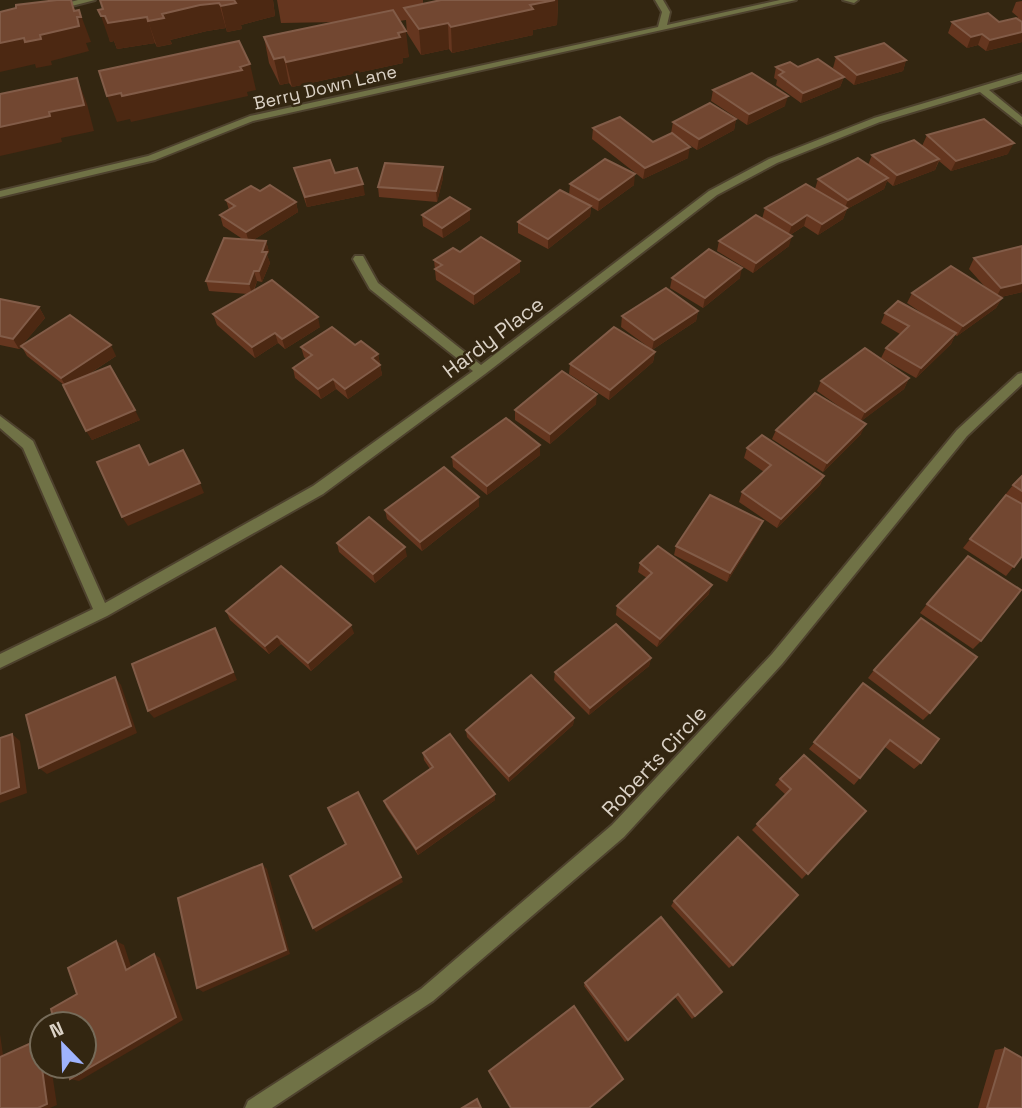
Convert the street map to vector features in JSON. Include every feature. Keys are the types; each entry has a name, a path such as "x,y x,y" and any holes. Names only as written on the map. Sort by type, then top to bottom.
{"street":[{"path":"51,8 91,0"},
{"path":"659,0 666,12 662,29"},
{"name":"Berry Down Lane","path":"0,194 151,158 250,120 792,0"},
{"path":"847,0 854,0"},
{"name":"Hardy Place","path":"0,661 102,612 318,490 481,371 713,193 773,161 877,120 1022,77"},
{"path":"981,88 1022,122"},
{"path":"359,259 374,286 481,371"},
{"name":"Roberts Circle","path":"255,1108 427,995 618,831 777,659 962,433 1022,377"},
{"path":"0,421 27,445 102,612"}],"building":[{"path":"71,0 74,11 79,10 79,26 40,35 41,39 25,42 24,38 0,43 0,12 16,8 16,5"},
{"path":"100,0 234,0 236,3 221,6 219,3 200,5 162,14 164,18 148,21 147,17 108,23 98,10 103,9"},
{"path":"441,0 555,0 530,5 533,9 451,27 448,23 419,29 404,8"},
{"path":"393,10 406,31 398,33 400,37 286,62 284,57 274,59 264,37"},
{"path":"988,13 999,22 1016,18 1022,22 1022,32 990,40 982,34 971,37 952,22"},
{"path":"239,41 250,64 240,67 242,70 122,96 121,93 107,96 99,71"},
{"path":"884,43 906,60 857,75 836,57"},
{"path":"818,59 844,77 803,93 779,75 784,72 776,67 790,62 798,67"},
{"path":"752,73 788,96 749,114 713,90"},
{"path":"77,78 84,105 0,127 0,94"},
{"path":"710,103 736,119 699,139 673,122"},
{"path":"620,117 653,142 672,133 690,147 645,168 593,128"},
{"path":"984,119 1014,143 956,161 927,135"},
{"path":"914,140 939,159 897,175 872,155"},
{"path":"858,158 888,178 848,200 818,179"},
{"path":"605,159 635,174 599,200 570,184"},
{"path":"330,160 335,173 357,168 363,184 305,197 294,168"},
{"path":"385,163 443,167 436,191 378,187"},
{"path":"806,184 847,208 822,224 807,215 792,225 765,208"},
{"path":"270,185 296,202 246,232 220,215 235,206 226,200 251,186 260,191"},
{"path":"560,190 591,206 548,239 518,222"},
{"path":"450,197 470,209 442,228 422,215"},
{"path":"756,215 792,236 756,263 719,241"},
{"path":"481,237 520,261 474,294 435,269 442,265 434,260 453,248 460,252"},
{"path":"224,238 266,241 262,252 267,252 259,271 254,271 249,284 206,281"},
{"path":"1022,246 1022,283 1001,288 974,258"},
{"path":"709,249 742,268 705,298 672,278"},
{"path":"951,266 1002,298 963,326 912,293"},
{"path":"272,280 318,317 282,339 275,333 252,347 213,314"},
{"path":"666,288 698,311 654,340 622,316"},
{"path":"0,299 39,307 13,339 0,336"},
{"path":"898,301 956,333 921,368 886,348 909,326 885,313"},
{"path":"70,315 111,345 61,378 21,346"},
{"path":"332,327 355,345 361,341 378,354 372,358 380,365 345,389 333,379 318,389 293,368 312,355 301,347"},
{"path":"614,327 655,352 610,390 570,364"},
{"path":"865,348 909,378 865,412 821,381"},
{"path":"110,366 135,410 86,431 63,385"},
{"path":"562,371 597,394 550,434 515,410"},
{"path":"815,393 866,424 827,463 776,430"},
{"path":"506,418 540,445 487,486 452,457"},
{"path":"762,435 824,476 781,519 742,492 771,465 747,448"},
{"path":"139,445 149,465 183,450 200,483 122,517 97,462"},
{"path":"444,467 479,497 420,542 385,510"},
{"path":"1022,476 1022,491 1013,485"},
{"path":"710,495 763,521 730,573 676,546"},
{"path":"1006,495 1022,504 1022,556 1014,567 970,539"},
{"path":"369,517 405,547 373,574 337,543"},
{"path":"658,546 712,585 660,639 617,606 652,573 640,563"},
{"path":"968,556 1021,590 981,641 927,604"},
{"path":"281,566 351,625 308,663 277,636 265,646 226,611"},
{"path":"921,618 977,657 930,713 874,670"},
{"path":"616,624 651,658 590,708 555,672"},
{"path":"215,628 233,672 148,711 132,664"},
{"path":"531,675 574,718 509,776 466,730"},
{"path":"115,677 131,726 39,768 26,715"},
{"path":"863,683 939,739 921,763 890,740 860,778 814,742"},
{"path":"12,734 19,787 0,794 0,738"},
{"path":"450,734 495,794 416,849 384,801 433,767 423,753"},
{"path":"804,755 866,811 808,874 757,824 791,789 780,779"},
{"path":"358,792 401,877 313,928 290,876 346,844 328,808"},
{"path":"738,837 798,895 733,965 674,901"},
{"path":"262,864 286,950 197,988 178,898"},
{"path":"661,917 722,992 695,1016 678,994 628,1040 585,983"},
{"path":"116,941 126,970 154,954 176,1017 98,1063 98,1010 51,1010 77,994 68,968"},
{"path":"574,1006 623,1079 589,1108 511,1108 489,1071"},
{"path":"28,1044 28,1080 44,1080 47,1104 38,1108 0,1108 0,1057"},
{"path":"1005,1048 1022,1058 1022,1108 987,1108"},
{"path":"477,1099 481,1108 462,1108"}]}
